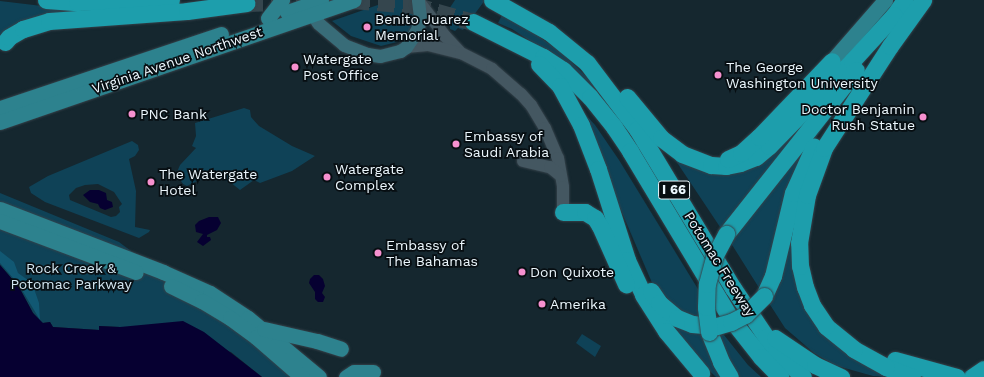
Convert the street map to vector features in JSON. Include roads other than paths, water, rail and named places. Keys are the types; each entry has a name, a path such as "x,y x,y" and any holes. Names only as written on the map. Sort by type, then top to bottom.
{"highway":[{"path":"46,0 77,2 171,0"},
{"path":"5,42 9,37 23,29 49,21 187,11 240,4 199,0"},
{"name":"Potomac Freeway","path":"492,0 549,32 587,63 637,129 725,275 755,320 776,350 803,377"},
{"path":"730,377 716,353 713,329 706,318 707,284 715,255 726,234 828,107 874,46 905,0"},
{"path":"912,377 886,367 846,344 826,326 812,305 802,277 799,255 800,227 807,195 818,162 831,135 890,46 923,0"},
{"path":"587,63 626,96 669,145 682,154 698,161 720,166 733,166 749,160 763,151 852,61 894,15"},
{"name":"Potomac Freeway","path":"473,22 543,56 563,70 580,86 607,118 630,151 723,306 751,346 780,377"},
{"path":"511,41 543,68 560,86 577,114 641,272 654,297 665,308 684,321 713,329 745,315 764,296 773,276 793,193 808,157 829,122 855,86 890,46"},
{"path":"698,161 722,160 741,153 759,137 832,61"},
{"path":"598,169 627,260 639,288 663,326 703,375"},
{"path":"564,212 585,212 595,218 600,226 618,270 639,305 671,346 703,375"},
{"path":"812,305 840,330 870,349 894,359 957,377"},
{"name":"I 66","path":"755,320 778,341 794,352 819,367 842,377"}],"main road":[{"path":"268,18 282,0"},
{"name":"Virginia Avenue Northwest","path":"1,111 14,116 307,7 321,0"},
{"name":"Virginia Avenue Northwest","path":"1,111 268,18 307,7 354,0"},
{"path":"307,7 344,45 362,52 385,56 396,53 406,47 420,22 418,0"},
{"path":"832,61 885,0"},
{"path":"0,209 195,285 224,301 261,328 319,377"},
{"path":"0,221 173,287 202,301 252,334 302,377"},
{"path":"261,328 317,341 341,349"},
{"path":"346,377 354,372 373,372"}],"street":[{"path":"418,0 448,41 461,53 496,72 527,100 549,138 558,158 564,212"},
{"path":"406,47 428,45 461,53"},
{"path":"523,161 550,167 561,176"}],"tunnel":[{"path":"246,3 353,0 413,5 473,22"}],"place":[{"name":"Benito Juarez Memorial","path":"367,27"},
{"name":"Watergate Post Office","path":"295,67"},
{"name":"The George Washington University","path":"718,75"},
{"name":"PNC Bank","path":"132,114"},
{"name":"Doctor Benjamin Rush Statue","path":"923,117"},
{"name":"Embassy of Saudi Arabia","path":"456,144"},
{"name":"Watergate Complex","path":"327,177"},
{"name":"The Watergate Hotel","path":"151,182"},
{"name":"Embassy of The Bahamas","path":"378,253"},
{"name":"Don Quixote","path":"522,272"},
{"name":"Amerika","path":"542,304"}],"park label":[{"name":"Rock Creek & Potomac Parkway","path":"71,276"}]}
